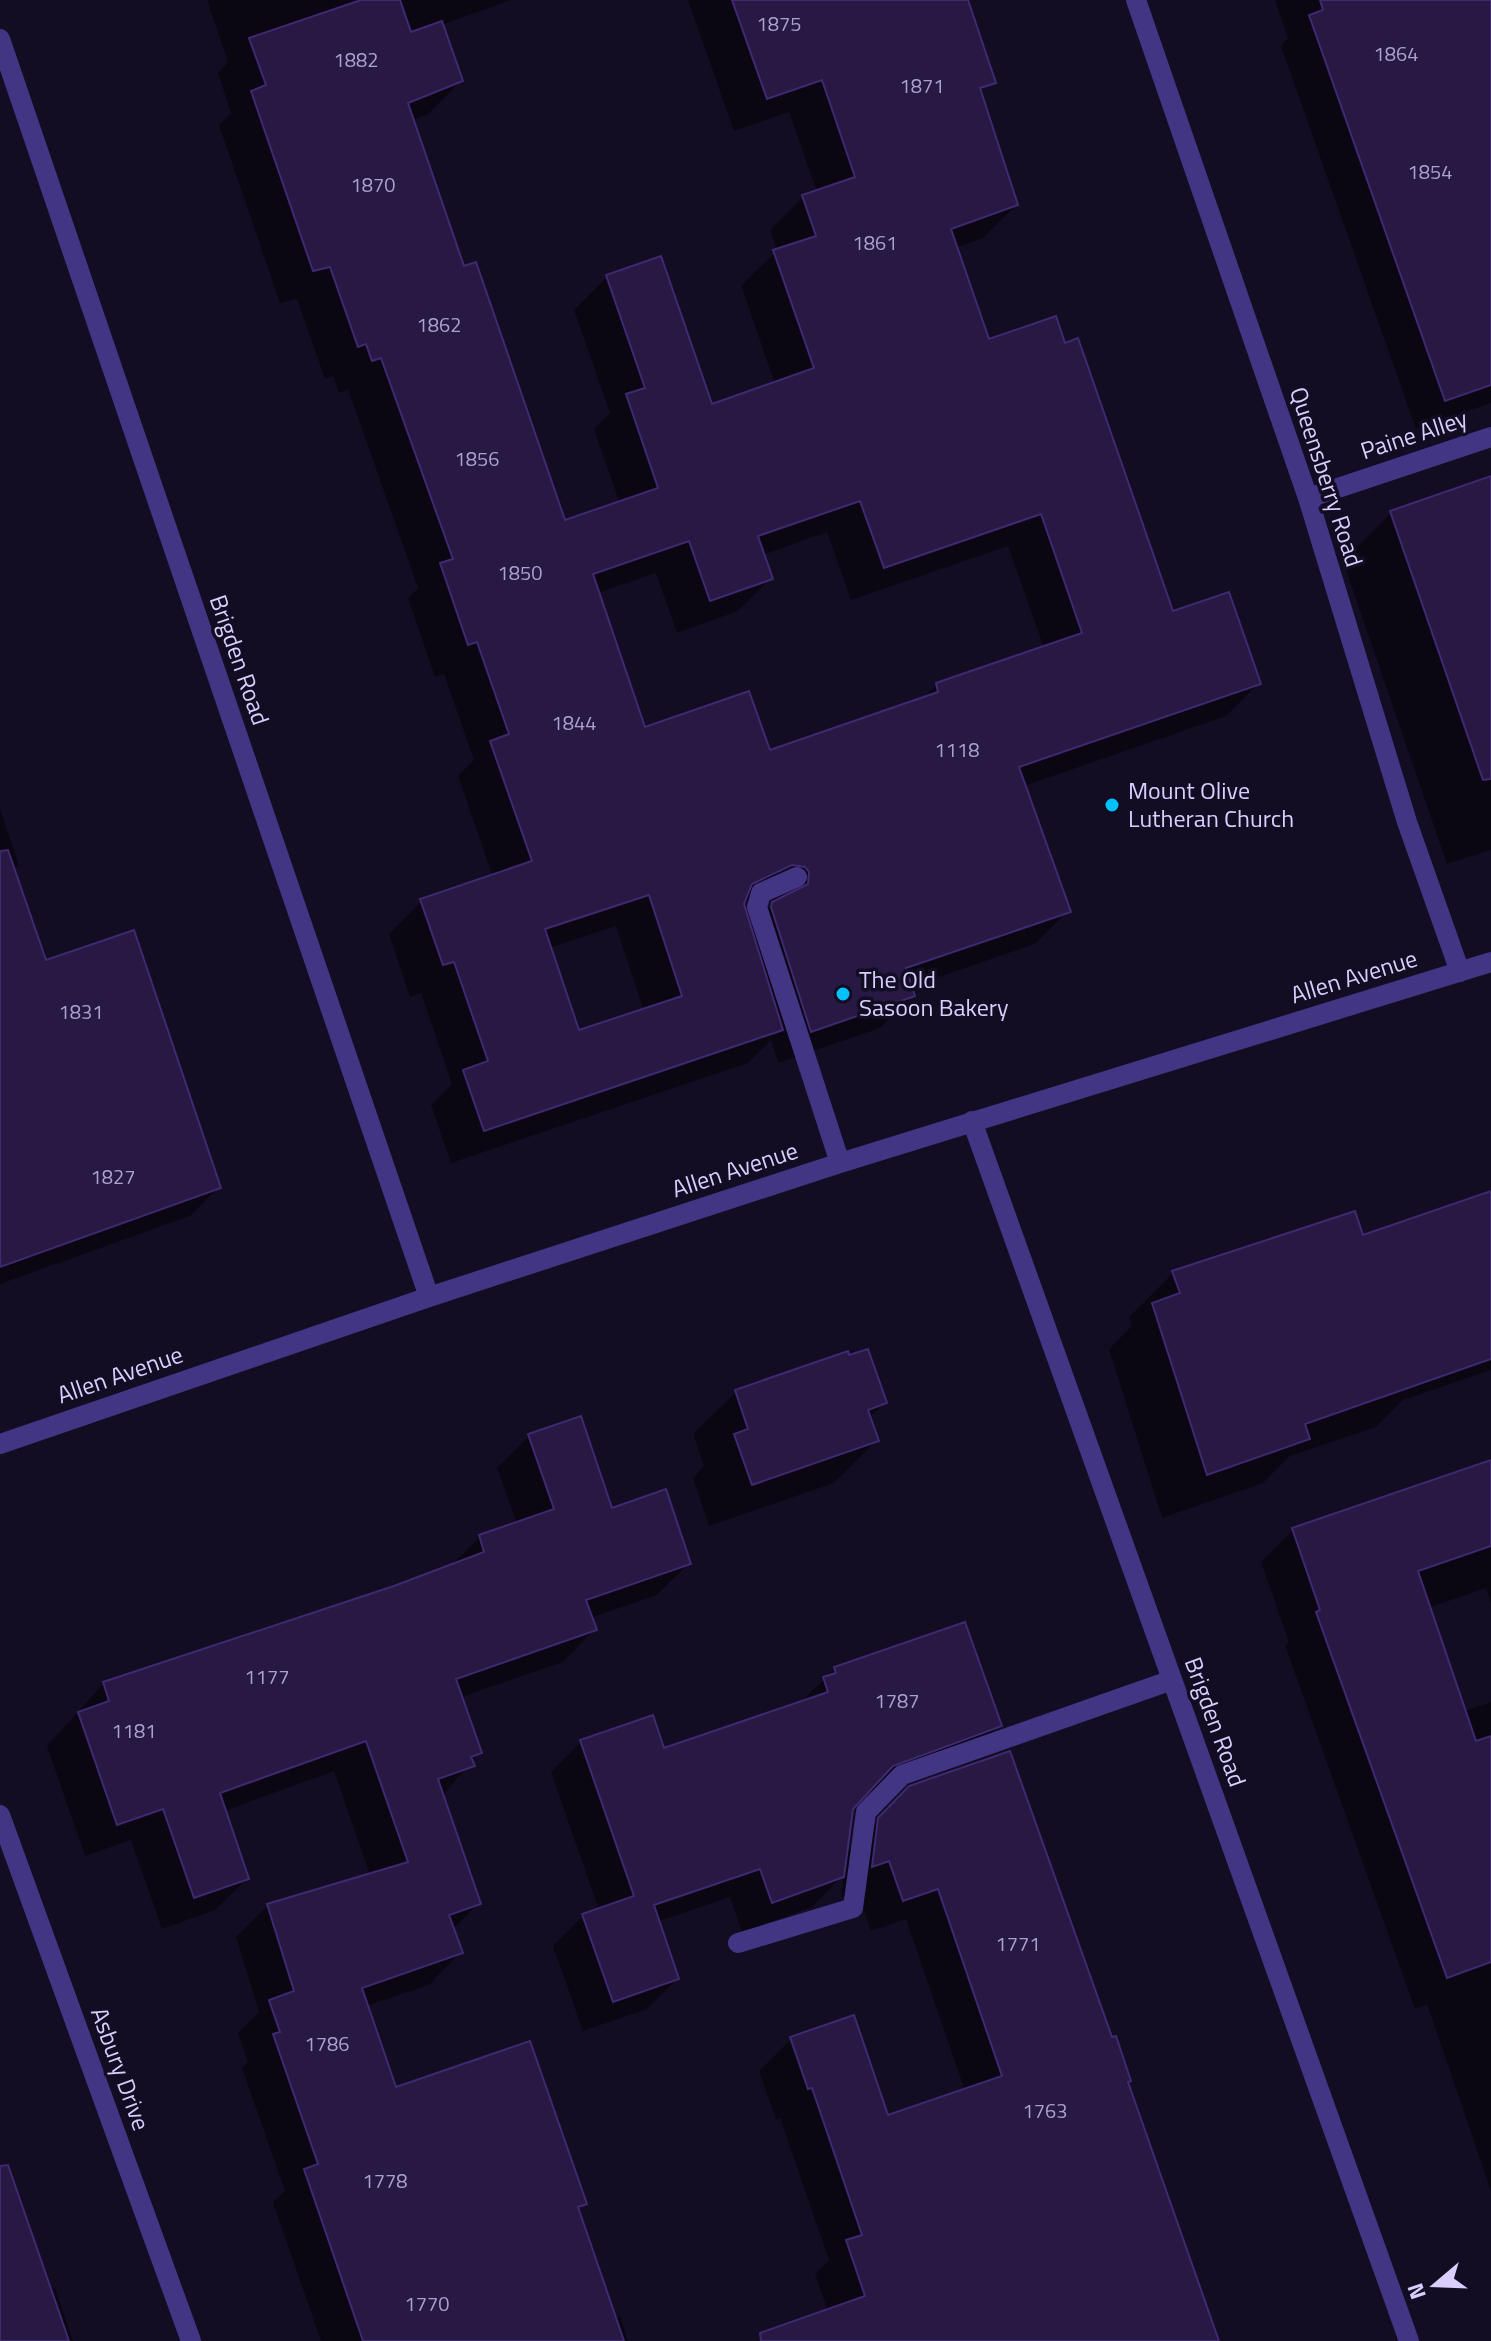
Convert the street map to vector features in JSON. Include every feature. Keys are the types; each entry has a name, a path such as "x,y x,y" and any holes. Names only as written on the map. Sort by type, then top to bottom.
{"street":[{"name":"Queensberry Road","path":"1136,0 1308,498 1407,822 1460,972"},
{"name":"Brigden Road","path":"0,39 429,1297"},
{"name":"Paine Alley","path":"1308,498 1491,437"},
{"path":"797,877 761,893 757,907 840,1163"},
{"name":"Allen Avenue","path":"0,1444 429,1297 840,1163 1491,962"},
{"name":"Brigden Road","path":"972,1121 1409,2341"},
{"path":"738,1943 853,1908 866,1812 902,1775 1172,1680"},
{"name":"Asbury Drive","path":"0,1815 191,2341"}],"building":[{"path":"361,0 400,0 411,32 442,21 463,81 408,103 464,266 476,262 565,520 658,488 626,394 645,388 606,275 661,256 712,404 814,368 773,250 816,236 802,195 855,177 822,80 767,99 732,0 968,0 996,83 980,88 1018,205 951,229 989,339 1056,316 1065,343 1078,338 1173,611 1229,592 1261,684 1019,767 1071,912 906,968 915,996 811,1032 771,907 772,902 808,884 809,872 805,867 792,865 752,884 744,904 783,1030 484,1131 463,1070 488,1061 454,962 443,965 420,899 532,861 490,741 509,734 477,642 468,645 440,563 453,559 381,358 372,361 366,344 358,347 330,267 313,271 251,91 266,85 249,38","holes":["860,501 884,568 1041,514 1082,633 936,683 938,692 770,750 749,691 645,727 593,574 689,541 710,601 773,579 758,536","649,895 682,996 579,1030 545,929"]},
{"path":"1320,0 1491,0 1491,385 1445,401 1309,15 1323,10"},
{"path":"1491,476 1491,779 1483,780 1390,511"},
{"path":"8,850 46,960 134,930 221,1188 0,1267 0,851"},
{"path":"1491,1191 1491,1359 1305,1424 1310,1439 1207,1475 1152,1303 1180,1293 1172,1271 1355,1211 1363,1235"},
{"path":"868,1349 887,1403 868,1410 879,1441 752,1485 734,1434 748,1429 735,1390 848,1351 849,1355"},
{"path":"581,1416 612,1508 666,1489 691,1564 586,1600 597,1630 456,1679 482,1753 471,1757 475,1766 438,1779 481,1904 449,1915 463,1953 362,1988 396,2087 530,2041 587,2204 578,2207 624,2341 363,2341 304,2169 318,2164 273,2034 280,2032 269,2000 294,1991 267,1904 408,1862 366,1741 220,1793 249,1879 194,1898 163,1809 117,1825 78,1712 109,1701 103,1682 394,1586 484,1552 479,1535 554,1509 528,1434"},
{"path":"1491,1460 1491,1546 1418,1571 1476,1741 1491,1736 1491,1962 1447,1978 1316,1612 1320,1610 1292,1528"},
{"path":"965,1622 1002,1726 893,1766 853,1809 844,1877 772,1903 760,1869 654,1905 679,1979 613,2002 582,1914 634,1896 580,1740 653,1715 664,1748 828,1692 823,1677 836,1673 834,1667"},
{"path":"1010,1751 1112,2037 1116,2036 1131,2081 1128,2082 1219,2341 761,2341 760,2333 865,2296 846,2240 862,2235 812,2088 808,2089 790,2037 854,2015 888,2115 1002,2076 938,1889 903,1901 889,1861 872,1867 878,1818 909,1786"},
{"path":"8,2165 69,2341 0,2341 0,2166"}],"place":[{"name":"Mount Olive Lutheran Church","path":"1112,805"},
{"name":"The Old Sasoon Bakery","path":"843,994"}]}
